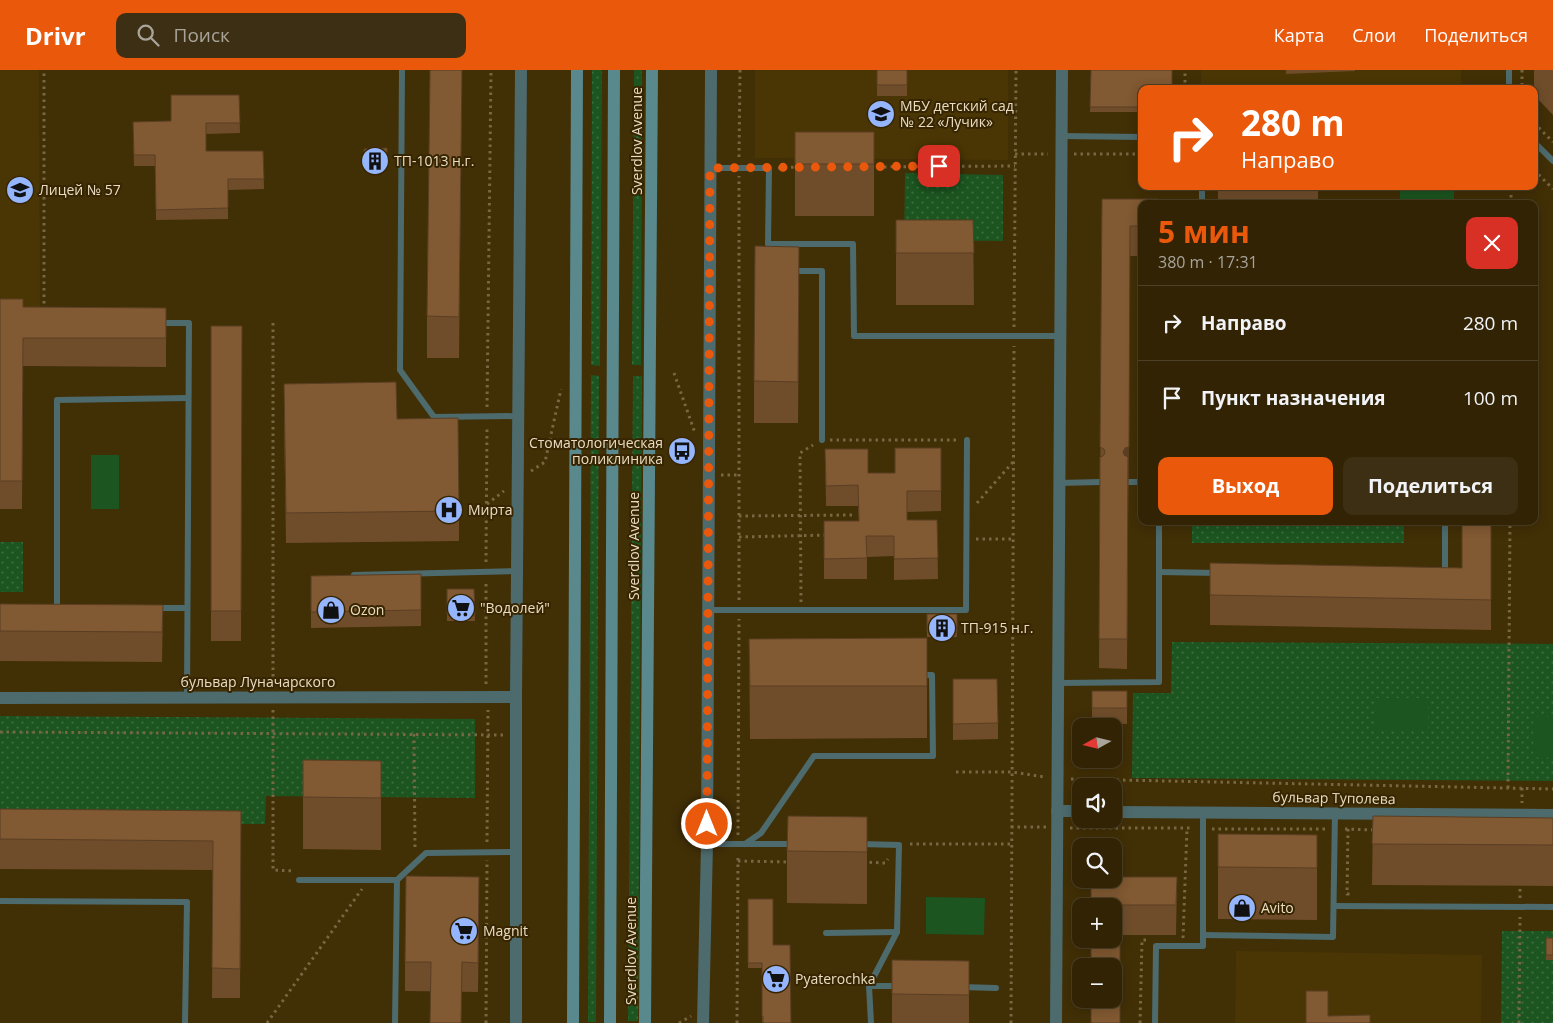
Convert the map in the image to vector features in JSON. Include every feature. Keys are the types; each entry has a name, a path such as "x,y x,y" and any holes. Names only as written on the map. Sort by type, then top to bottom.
{"main road":[{"path":"573,1023 577,70"},
{"name":"Sverdlov Avenue","path":"610,1023 614,70"},
{"name":"Sverdlov Avenue","path":"645,1023 652,70"}],"street":[{"path":"516,1023 516,696 521,70"},
{"path":"703,1023 706,844 710,70"},
{"path":"1056,1023 1062,70"},
{"name":"бульвар Луначарского","path":"0,698 516,696"},
{"path":"1057,811 1072,811"},
{"name":"бульвар Туполева","path":"1122,812 1553,815"}],"lane":[{"path":"402,70 400,370 434,417 519,416"},
{"path":"1509,70 1510,85"},
{"path":"1061,136 1138,137"},
{"path":"1538,146 1553,161"},
{"path":"710,168 769,168 769,253"},
{"path":"768,244 853,244 854,336 1060,336"},
{"path":"787,271 822,271 822,440"},
{"path":"149,323 189,323 188,697"},
{"path":"57,608 57,400 188,398"},
{"path":"707,610 800,612 966,610 967,440"},
{"path":"1059,483 1100,482"},
{"path":"1128,482 1138,482"},
{"path":"1058,683 1159,682 1159,525"},
{"path":"1435,575 1445,575 1445,525"},
{"path":"345,575 518,571"},
{"path":"1159,572 1228,573"},
{"path":"48,608 66,608"},
{"path":"150,608 188,608"},
{"path":"742,844 761,833 814,756 933,756 932,675 913,675"},
{"path":"1155,1023 1156,946 1203,946 1203,812"},
{"path":"1203,935 1333,937 1336,813"},
{"path":"706,844 803,844"},
{"path":"851,844 899,844 897,932 869,986 871,1023"},
{"path":"299,880 396,880 426,853 516,852"},
{"path":"395,1023 396,880"},
{"path":"0,901 187,902 185,1023"},
{"path":"1334,906 1553,907"},
{"path":"826,933 897,932"},
{"path":"869,986 908,986"},
{"path":"957,987 996,988"}],"path":[{"path":"44,70 44,314"},
{"path":"488,697 486,685 486,504 491,70"},
{"path":"737,1023 738,861 742,844 739,610 740,70"},
{"path":"1011,1023 1016,70"},
{"path":"1185,70 1185,85"},
{"path":"1522,70 1522,85"},
{"path":"1538,127 1553,142"},
{"path":"1015,154 1138,154"},
{"path":"867,167 1015,166"},
{"path":"769,168 798,168"},
{"path":"1538,174 1553,189"},
{"path":"273,323 273,870 301,871"},
{"path":"486,504 545,462 561,388"},
{"path":"800,612 800,453 822,440 967,440"},
{"path":"966,515 1013,462"},
{"path":"739,516 852,515"},
{"path":"1508,788 1510,525"},
{"path":"739,537 836,535"},
{"path":"967,540 1013,539"},
{"path":"0,732 505,735"},
{"path":"414,734 415,853"},
{"path":"956,772 1012,772 1057,779 1553,789"},
{"path":"1012,827 1376,830"},
{"path":"1175,939 1184,939 1187,828"},
{"path":"1348,829 1347,894 1356,894"},
{"path":"856,862 885,862 899,844 1012,844"},
{"path":"738,861 797,862"},
{"path":"267,1023 369,880"},
{"path":"1510,894 1528,894"},
{"path":"1519,1023 1520,907"},
{"path":"1140,1023 1142,940 1150,940"}],"shaded area":[{"name":"Лицей № 57","path":"0,70 39,70 40,311 0,311"},
{"name":"МБУ детский сад № 22 «Лучик»","path":"755,70 1008,70 1008,160 755,158"},
{"path":"1201,70 1461,70 1461,85 1201,85"},
{"path":"1236,951 1482,955 1481,1023 1235,1023"}],"green space":[{"path":"592,70 602,70 600,366 591,365"},
{"path":"634,70 642,70 641,365 632,365"},
{"path":"905,173 1003,175 1003,241 904,240"},
{"path":"1400,190 1454,190 1454,200 1400,200"},
{"path":"591,375 599,376 596,1022 588,1022"},
{"path":"633,376 642,376 638,1021 628,1021"},
{"path":"91,455 119,455 119,509 91,509"},
{"path":"1192,525 1404,525 1404,543 1192,543"},
{"path":"0,542 23,542 23,592 0,592"},
{"path":"1172,642 1553,644 1553,781 1132,778 1133,693 1171,693"},
{"path":"1375,698 1428,698 1428,729 1375,729"},
{"path":"0,716 475,719 475,798 266,796 265,824 0,822"},
{"path":"1533,717 1553,717 1553,758 1533,757"},
{"path":"926,897 985,898 984,935 926,934"},
{"path":"1502,931 1553,931 1553,1023 1501,1023"}],"building":[{"path":"430,70 462,70 459,317 427,316"},
{"path":"877,70 907,70 907,85 877,85"},
{"path":"1091,70 1172,70 1172,85 1138,85 1138,107 1090,107"},
{"path":"171,95 239,95 240,123 206,123 206,151 263,151 264,179 228,179 228,208 156,210 155,155 134,155 133,122 171,121"},
{"path":"795,132 874,132 874,164 795,164"},
{"path":"387,148 387,162 364,162 364,149"},
{"path":"1102,199 1158,199 1138,200 1138,226 1130,226 1129,447 1125,448 1123,452 1128,457 1127,639 1099,639 1100,457 1105,453 1104,449 1100,447"},
{"path":"896,220 973,220 974,253 896,253"},
{"path":"755,246 799,247 798,382 754,381"},
{"path":"0,299 23,299 23,307 166,308 166,338 23,338 22,481 0,481"},
{"path":"211,326 242,326 241,611 211,611"},
{"path":"396,382 397,419 458,418 459,511 286,513 284,384"},
{"path":"895,448 941,448 941,491 907,491 907,520 937,520 938,558 894,559 894,536 866,536 867,558 824,559 824,521 859,521 858,485 826,486 825,449 868,449 868,473 895,473"},
{"path":"1462,525 1491,525 1491,600 1210,595 1210,563 1462,568"},
{"path":"421,574 421,610 311,612 311,576"},
{"name":"\"Водолей\"","path":"447,589 474,589 475,615 447,615"},
{"path":"0,604 163,605 162,632 0,631"},
{"name":"ТП-915 н.г.","path":"927,614 957,614 957,632 927,632"},
{"path":"927,638 927,686 750,686 749,639"},
{"path":"953,679 997,679 998,723 953,724"},
{"path":"1092,691 1127,691 1127,708 1092,708"},
{"path":"303,760 381,761 381,798 303,797"},
{"path":"0,809 241,811 240,969 212,968 213,841 0,839"},
{"path":"788,816 867,817 867,852 787,851"},
{"path":"1373,816 1553,818 1553,845 1372,844"},
{"path":"1218,834 1317,835 1317,868 1218,867"},
{"path":"406,876 479,877 478,963 462,962 461,1023 430,1023 431,962 405,962"},
{"path":"1122,877 1177,877 1176,905 1122,905 1122,898 1091,898 1091,888 1122,888"},
{"path":"748,899 773,899 773,945 790,945 791,1023 763,1023 762,963 748,963"},
{"path":"1546,938 1553,938 1553,955 1546,955"},
{"path":"1091,948 1120,948 1120,958 1091,958"},
{"path":"892,960 969,961 969,995 892,994"},
{"path":"1306,991 1328,991 1328,1016 1370,1015 1370,1023 1306,1023"},
{"path":"1091,1008 1120,1008 1120,1023 1091,1023"}],"place":[{"name":"МБУ детский сад № 22 «Лучик»","path":"881,114"},
{"name":"ТП-1013 н.г.","path":"375,161"},
{"name":"Лицей № 57","path":"20,190"},
{"name":"Стоматологическая поликлиника","path":"682,451"},
{"name":"Мирта","path":"449,510"},
{"name":"\"Водолей\"","path":"461,608"},
{"name":"Ozon","path":"331,610"},
{"name":"ТП-915 н.г.","path":"942,628"},
{"name":"Avito","path":"1242,908"},
{"name":"Magnit","path":"464,931"},
{"name":"Pyaterochka","path":"776,979"}],"route":[{"path":"707,824 710,168 939,166"}]}
